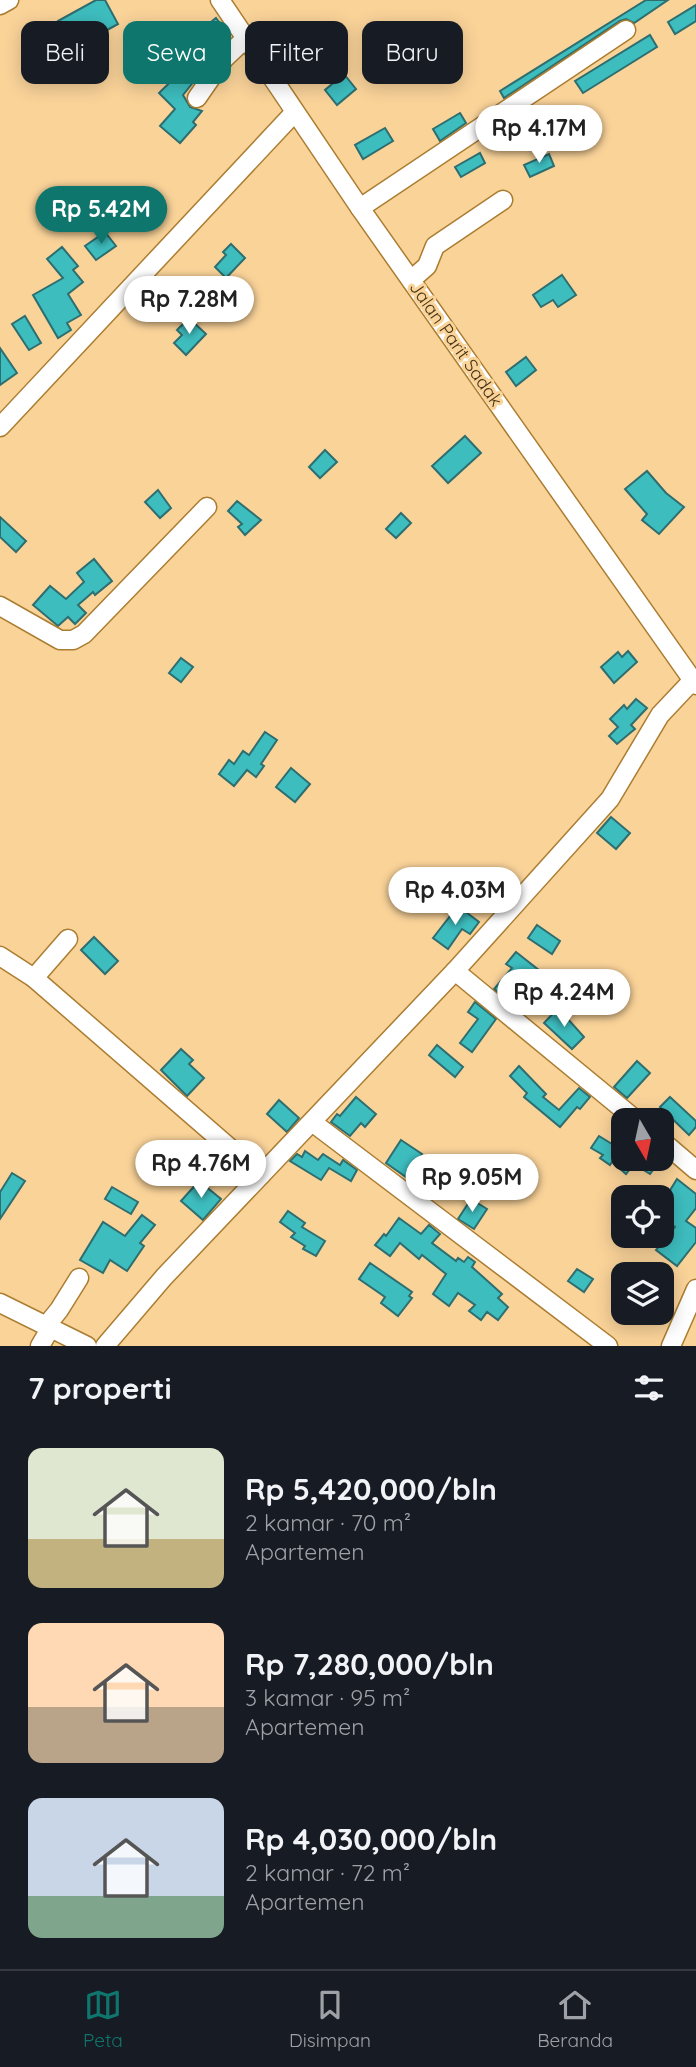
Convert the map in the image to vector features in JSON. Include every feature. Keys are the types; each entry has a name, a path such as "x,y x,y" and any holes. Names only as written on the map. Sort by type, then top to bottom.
{"street":[{"path":"0,5 9,0"},
{"name":"Jalan Parit Sadak","path":"220,0 245,37"},
{"path":"360,208 626,30"},
{"path":"197,98 224,59 245,39"},
{"name":"Jalan Parit Sadak","path":"275,84 694,682"},
{"path":"0,427 294,113"},
{"path":"406,273 427,266 435,246 503,200"},
{"path":"0,606 60,640 73,640 84,634 207,507"},
{"path":"105,1346 164,1277 455,971 610,799 660,715 694,682"},
{"path":"34,978 68,939"},
{"path":"0,956 34,978 261,1175"},
{"path":"455,971 621,1108"},
{"path":"312,1122 608,1346"},
{"path":"674,1151 696,1170"},
{"path":"40,1346 48,1326 79,1278"},
{"path":"671,1346 696,1289"},
{"path":"0,1303 87,1346"}],"building":[{"path":"96,0 105,0 118,24 109,29 109,21 58,21"},
{"path":"646,0 668,0 634,23 626,19 620,21 504,98 500,91"},
{"path":"696,5 696,21 675,34 668,22"},
{"path":"650,35 657,47 583,93 575,81"},
{"path":"348,79 356,89 337,105 325,90 332,84 348,84"},
{"path":"168,84 192,84 183,95 190,107 202,111 193,122 196,125 180,143 160,126 175,109 159,93"},
{"path":"460,113 466,123 440,141 433,129"},
{"path":"385,128 393,141 363,159 355,145"},
{"path":"480,153 485,163 461,177 455,167"},
{"path":"549,154 554,166 530,177 524,165"},
{"path":"105,232 116,246 96,260 85,246"},
{"path":"231,244 245,258 226,278 215,267 226,255 223,252"},
{"path":"62,247 78,266 73,270 83,282 68,294 81,315 67,323 71,330 58,338 33,295 63,278 47,259"},
{"path":"562,275 576,295 558,307 553,300 541,307 533,295"},
{"path":"25,316 41,343 29,350 12,324"},
{"path":"189,318 206,334 186,355 174,343 182,335 177,330"},
{"path":"0,348 17,373 0,385"},
{"path":"526,357 536,370 516,386 506,372"},
{"path":"465,436 481,453 448,483 432,466"},
{"path":"325,450 337,462 320,478 309,467"},
{"path":"647,471 666,493 684,507 659,534 642,520 647,514 625,489"},
{"path":"158,490 171,508 160,518 145,502"},
{"path":"237,501 261,520 245,535 238,527 242,524 228,511"},
{"path":"401,513 411,523 396,538 386,529"},
{"path":"0,517 26,541 16,552 0,537"},
{"path":"94,559 112,581 78,605 86,613 75,624 68,617 58,626 33,605 50,586 66,599 84,582 77,573"},
{"path":"628,651 637,662 614,683 601,667 618,652 622,657"},
{"path":"181,658 193,667 181,682 169,673"},
{"path":"636,699 647,708 631,725 635,729 617,744 609,736 618,727 610,719 624,705 627,709"},
{"path":"265,732 277,740 256,777 247,770 234,786 219,774 229,760 234,764 243,751 249,755"},
{"path":"291,768 310,784 295,802 276,787"},
{"path":"611,817 630,833 616,849 597,833"},
{"path":"458,906 479,922 470,934 462,929 448,949 433,938"},
{"path":"537,925 560,941 552,954 528,938"},
{"path":"94,937 118,961 105,974 81,950"},
{"path":"516,952 540,971 513,1004 494,989 512,968 506,964"},
{"path":"475,1002 496,1019 472,1052 460,1043 478,1019 468,1012"},
{"path":"558,1008 584,1037 572,1049 544,1023"},
{"path":"437,1045 463,1067 455,1077 429,1055"},
{"path":"181,1049 193,1060 189,1064 204,1078 187,1096 161,1070"},
{"path":"637,1061 650,1073 627,1098 614,1087"},
{"path":"519,1066 546,1094 543,1097 559,1110 579,1088 590,1097 580,1109 577,1107 560,1127 524,1097 527,1093 510,1076"},
{"path":"356,1097 376,1114 365,1127 361,1123 350,1136 331,1122 337,1114 340,1116"},
{"path":"670,1097 696,1121 696,1127 689,1135 674,1121 674,1108 660,1107"},
{"path":"279,1100 299,1118 287,1132 267,1114"},
{"path":"599,1136 611,1143 610,1165 600,1158 603,1155 591,1148"},
{"path":"401,1140 422,1154 406,1177 386,1163"},
{"path":"305,1151 318,1160 323,1154 340,1165 343,1160 357,1170 351,1181 329,1168 321,1180 290,1161 297,1154 302,1157"},
{"path":"12,1173 25,1181 0,1219 0,1192"},
{"path":"677,1179 696,1194 696,1208 686,1221 696,1228 696,1242 677,1266 656,1250 674,1248 673,1185"},
{"path":"199,1181 221,1199 203,1220 181,1201"},
{"path":"112,1187 138,1202 131,1214 105,1199"},
{"path":"471,1199 487,1209 474,1229 458,1219"},
{"path":"288,1211 305,1223 302,1227 325,1241 316,1256 303,1249 305,1246 291,1237 295,1233 280,1222"},
{"path":"142,1215 155,1225 140,1243 144,1246 127,1271 110,1260 103,1273 80,1260 103,1222 125,1236"},
{"path":"399,1218 421,1234 429,1225 440,1234 432,1243 456,1261 458,1258 464,1262 468,1257 475,1262 472,1267 502,1294 498,1298 508,1307 498,1320 487,1312 481,1320 469,1311 475,1305 458,1293 449,1306 433,1294 446,1274 422,1255 419,1259 400,1243 390,1256 375,1245 384,1234 386,1236"},
{"path":"370,1263 412,1292 409,1296 412,1298 398,1316 381,1303 385,1297 359,1279"},
{"path":"577,1269 593,1279 584,1292 568,1281"}]}
